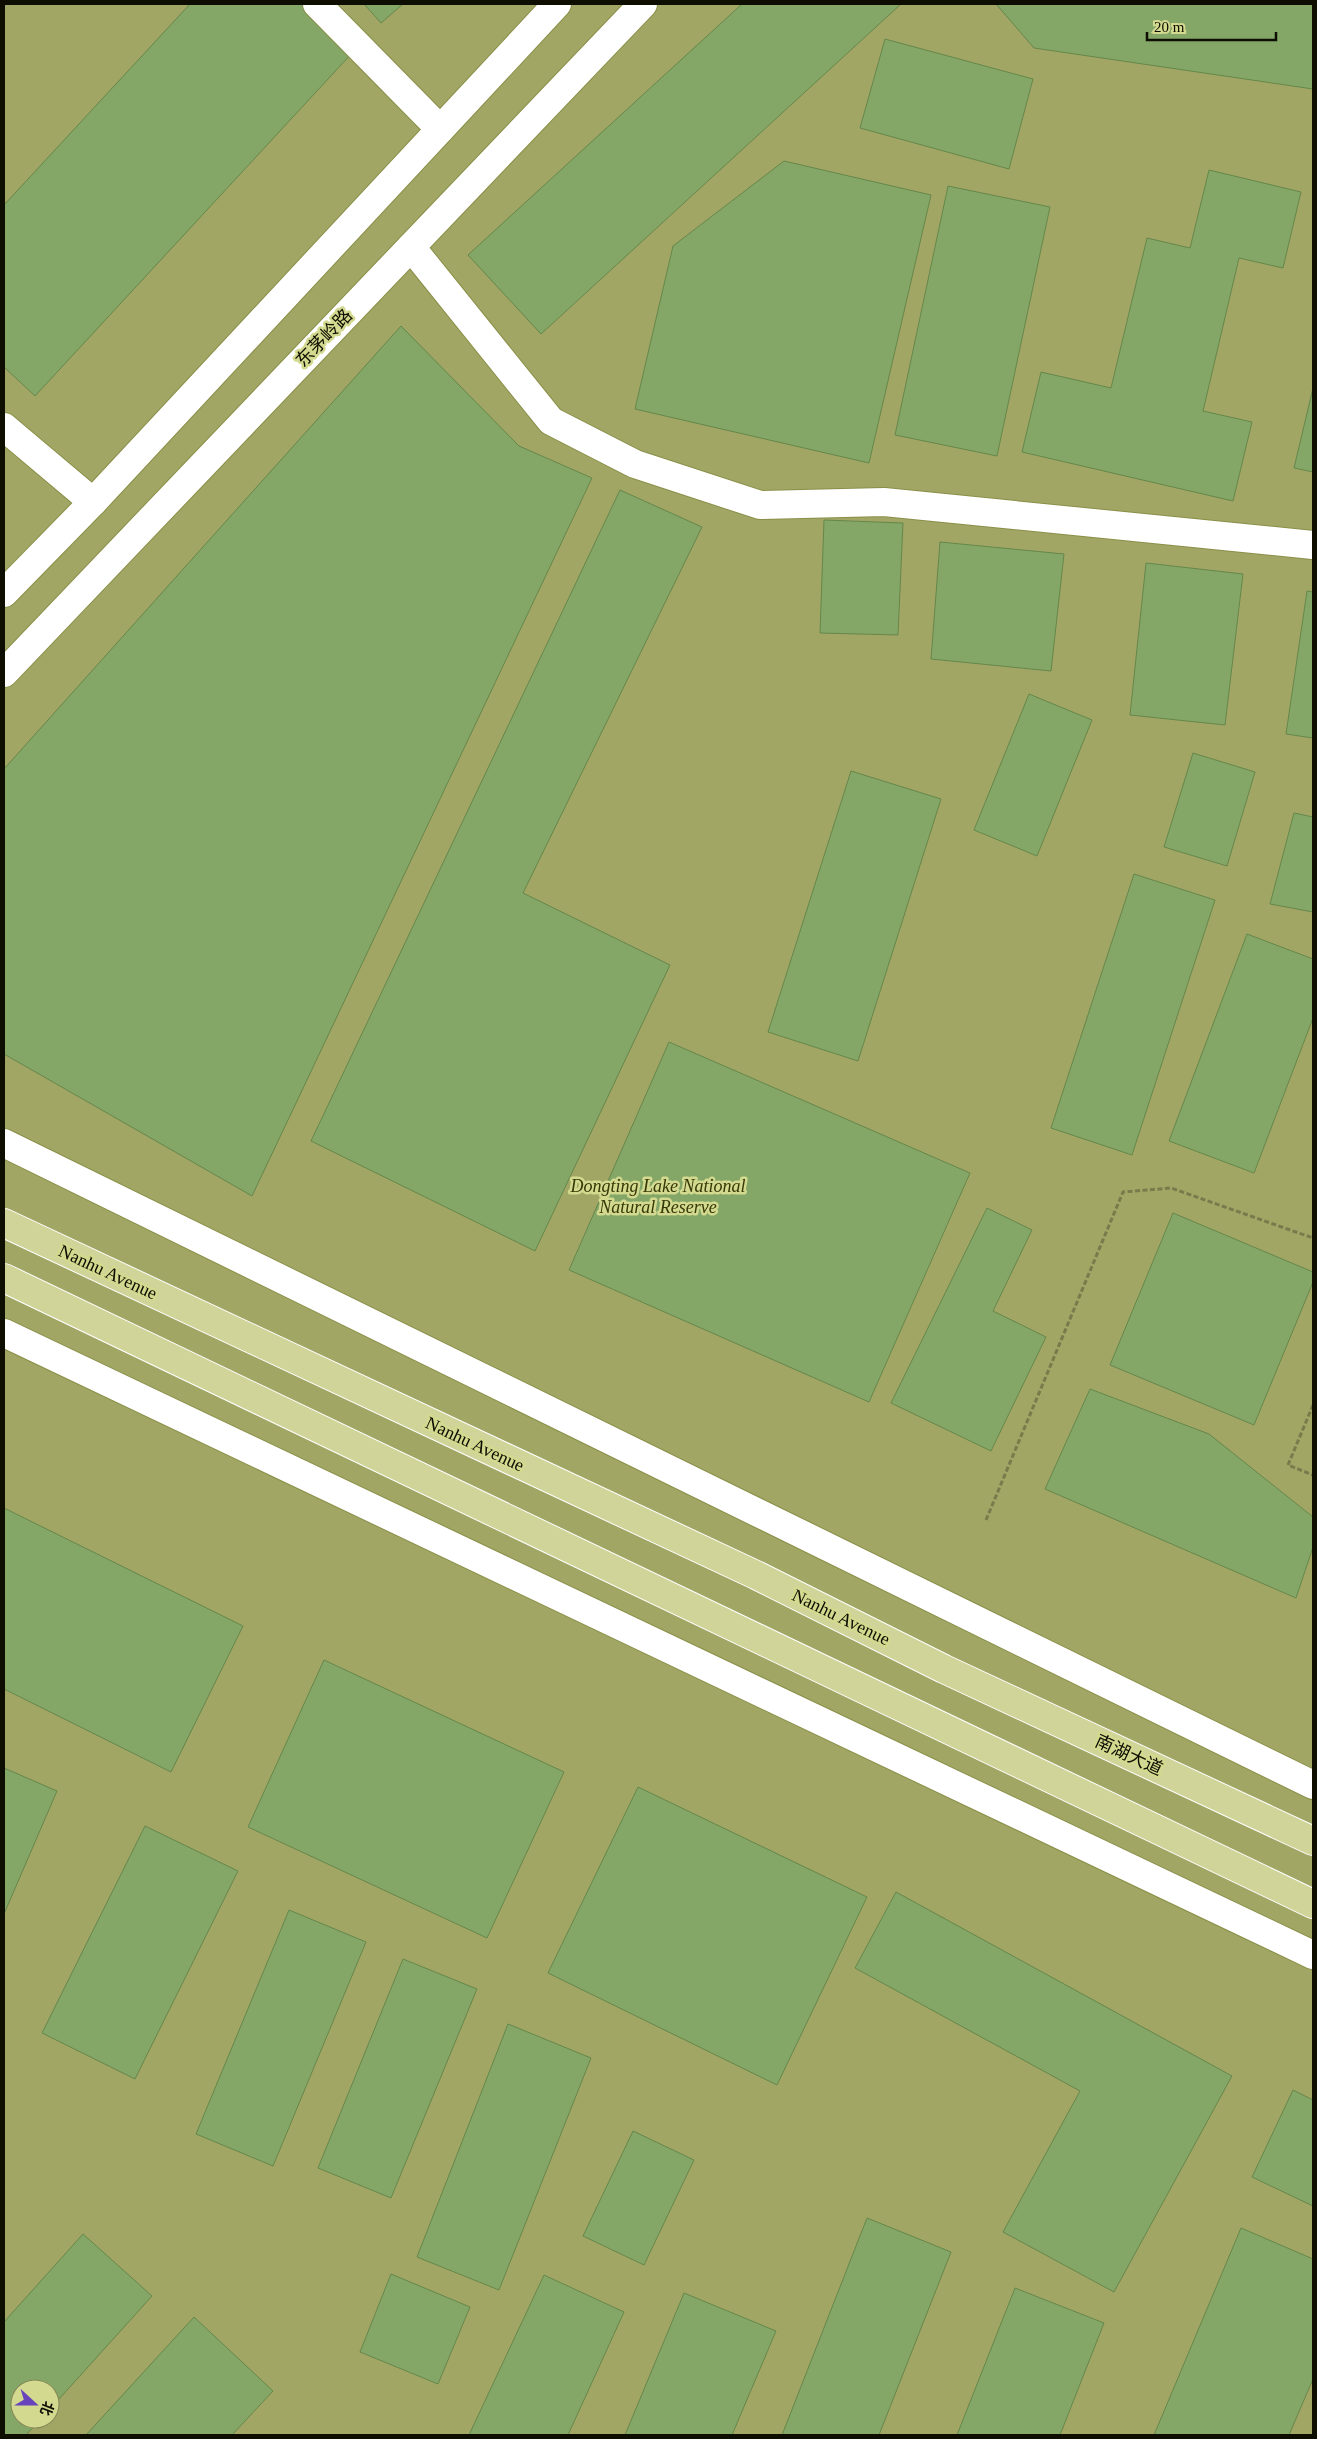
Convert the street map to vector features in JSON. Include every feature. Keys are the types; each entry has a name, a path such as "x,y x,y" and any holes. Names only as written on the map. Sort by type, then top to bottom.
{"main road":[{"name":"Nanhu Avenue","path":"4,1223 756,1575 944,1669"},
{"path":"4,1278 1313,1904"},
{"name":"南湖大道","path":"944,1669 1313,1841"}],"street":[{"path":"317,4 440,128"},
{"path":"4,592 93,502 557,4"},
{"name":"东茅岭路","path":"4,672 644,4"},
{"path":"411,247 551,421 635,464 671,476 760,505 884,502 1313,546"},
{"path":"4,427 93,502"},
{"path":"4,1143 1313,1785"},
{"path":"4,1332 1313,1955"}],"path":[{"path":"986,1520 1123,1192 1170,1188 1313,1238"},
{"path":"1313,1405 1288,1465 1313,1475"}],"green space":[{"name":"Dongting Lake National Natural Reserve","path":"4,4 1313,4 1313,2435 4,2435"}],"building":[{"path":"190,4 302,4 353,52 35,396 4,367 4,205"},
{"path":"364,4 403,4 381,23"},
{"path":"742,4 901,4 541,334 468,255"},
{"path":"996,4 1313,4 1313,89 1034,48"},
{"path":"885,39 1033,79 1009,169 860,128"},
{"path":"784,161 931,195 869,463 635,409 673,246"},
{"path":"1209,170 1301,192 1283,268 1239,258 1203,411 1252,422 1233,501 1022,452 1041,372 1111,388 1147,238 1190,248"},
{"path":"948,186 1050,207 997,456 895,435"},
{"path":"401,326 519,446 592,478 252,1196 4,1054 4,769"},
{"path":"1313,388 1313,472 1294,468"},
{"path":"620,490 702,527 523,893 670,965 535,1251 311,1141"},
{"path":"824,520 903,523 898,635 820,633"},
{"path":"940,542 1064,554 1051,671 931,659"},
{"path":"1146,563 1243,574 1225,725 1130,715"},
{"path":"1307,591 1313,592 1313,738 1286,734"},
{"path":"1029,694 1092,720 1037,856 974,830"},
{"path":"1193,753 1255,772 1227,866 1164,847"},
{"path":"851,771 941,799 858,1061 768,1032"},
{"path":"1294,813 1313,817 1313,912 1270,904"},
{"path":"1134,874 1215,900 1132,1155 1051,1128"},
{"path":"1247,934 1313,959 1313,1018 1254,1173 1169,1141"},
{"path":"669,1042 970,1173 869,1402 569,1270"},
{"path":"987,1208 1032,1230 993,1311 1046,1337 991,1451 891,1403"},
{"path":"1173,1213 1313,1272 1313,1282 1254,1425 1110,1365"},
{"path":"1090,1389 1209,1434 1313,1517 1313,1547 1296,1598 1045,1489"},
{"path":"4,1508 243,1626 171,1772 4,1689"},
{"path":"324,1660 564,1772 487,1938 248,1827"},
{"path":"4,1768 57,1791 4,1914"},
{"path":"638,1787 867,1897 777,2085 548,1973"},
{"path":"145,1826 238,1871 135,2079 42,2033"},
{"path":"896,1892 1232,2076 1114,2292 1003,2232 1080,2091 855,1968"},
{"path":"289,1910 366,1942 273,2166 196,2134"},
{"path":"403,1959 477,1989 391,2198 318,2168"},
{"path":"508,2024 591,2058 499,2290 417,2257"},
{"path":"1293,2090 1313,2100 1313,2206 1252,2177"},
{"path":"633,2131 694,2160 644,2265 583,2236"},
{"path":"867,2218 951,2252 879,2435 782,2435"},
{"path":"1241,2228 1313,2259 1313,2379 1289,2435 1154,2435"},
{"path":"83,2234 152,2296 60,2398 60,2379 10,2379 10,2429 32,2429 26,2435 4,2435 4,2322"},
{"path":"391,2274 470,2307 438,2384 360,2352"},
{"path":"544,2275 624,2312 568,2435 469,2435"},
{"path":"1015,2288 1104,2323 1060,2435 957,2435"},
{"path":"684,2293 776,2331 732,2435 625,2435"},
{"path":"194,2317 273,2391 232,2435 86,2435"}]}
